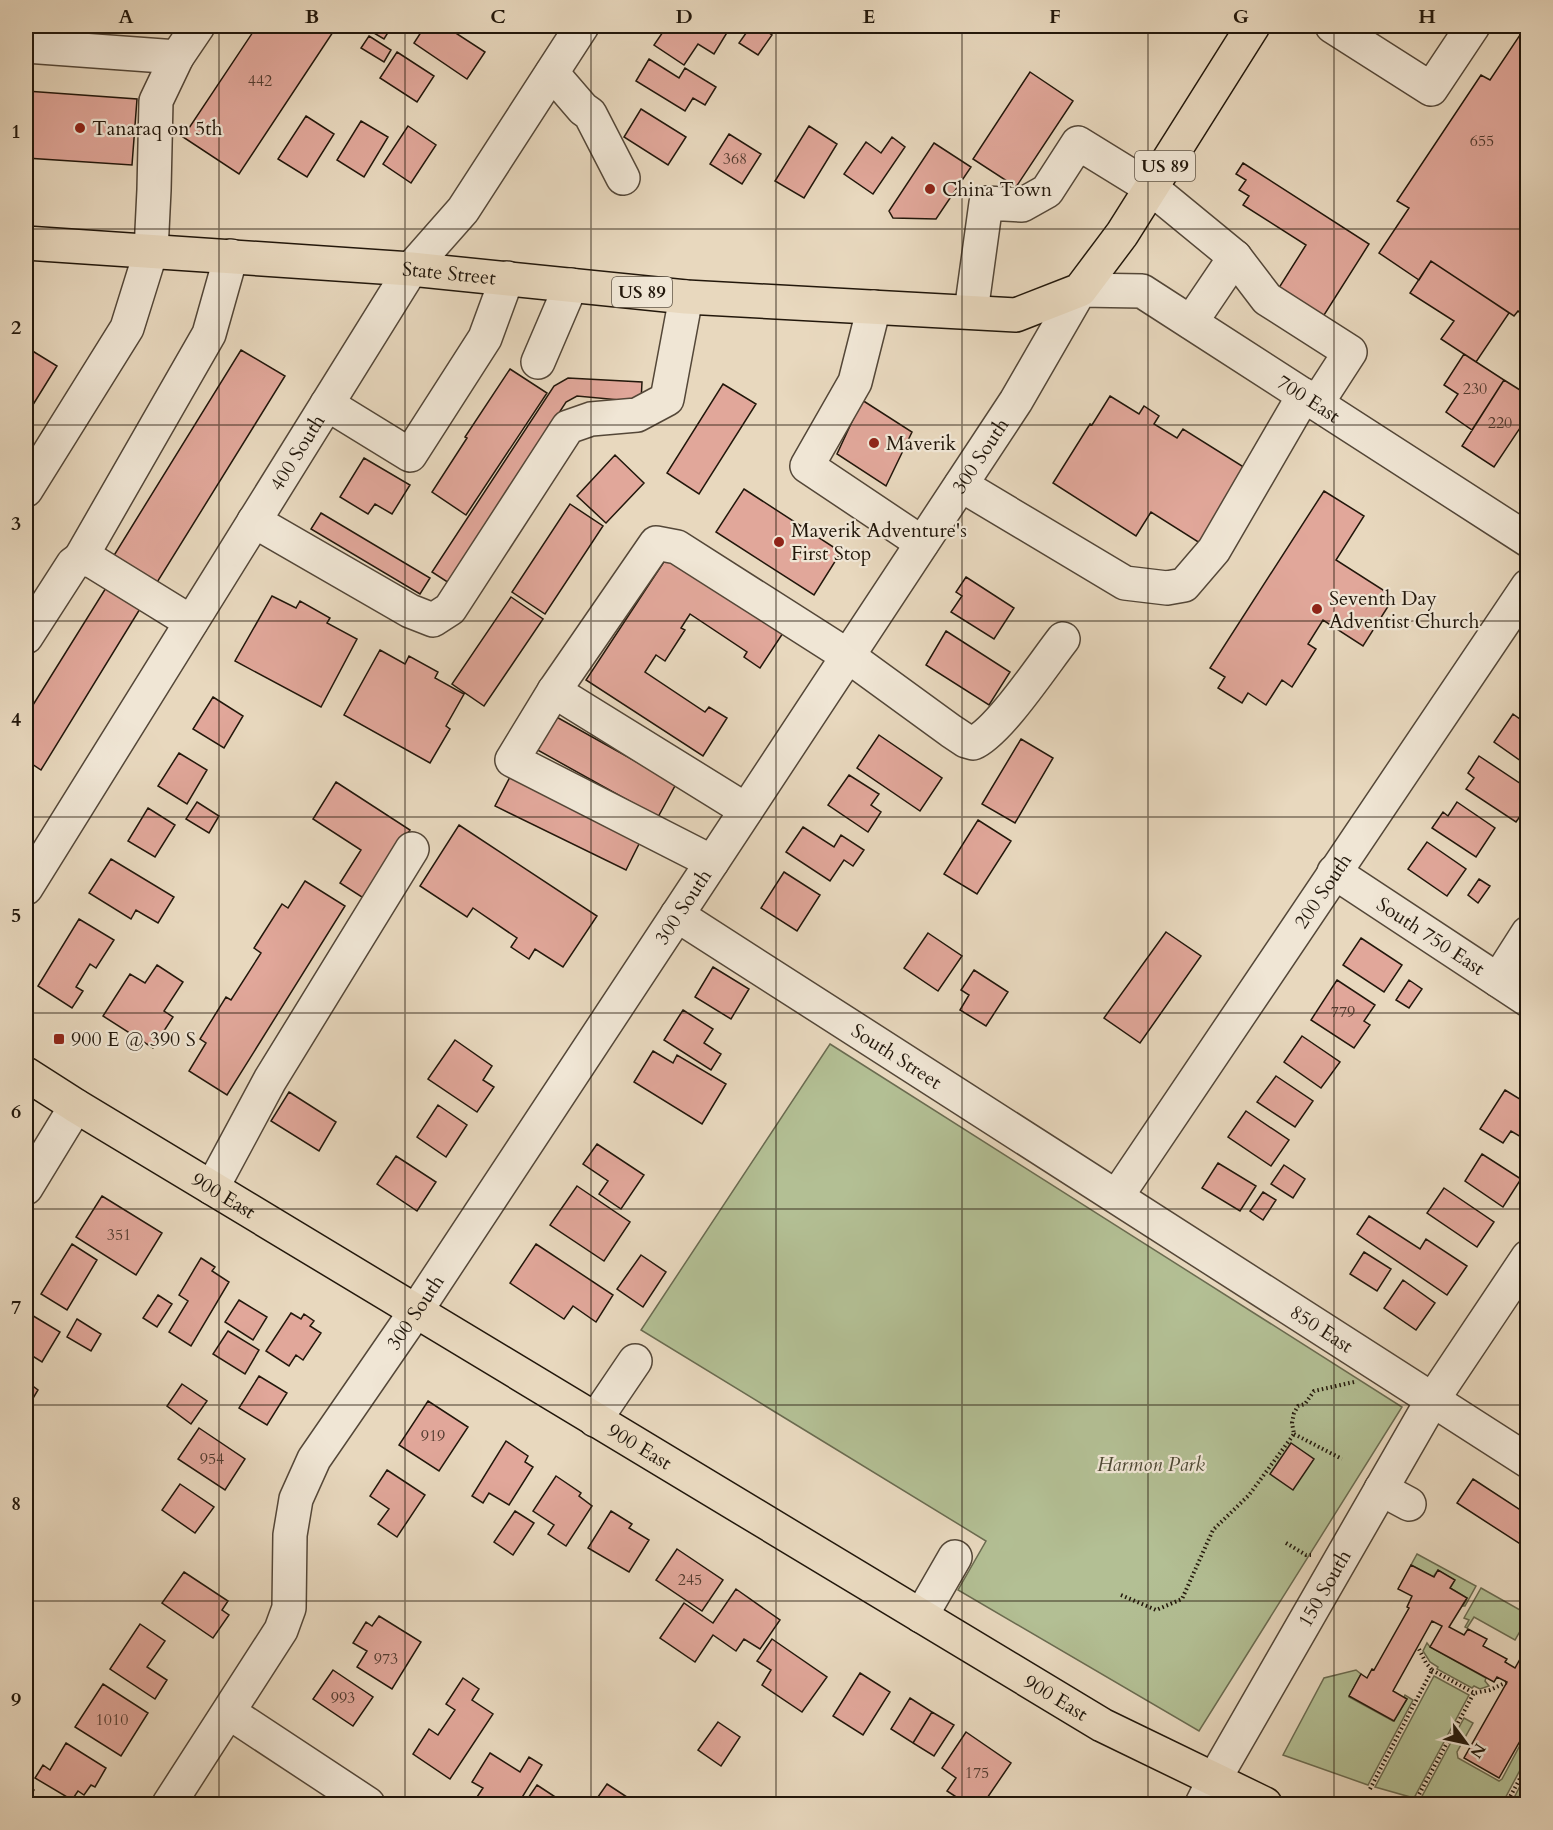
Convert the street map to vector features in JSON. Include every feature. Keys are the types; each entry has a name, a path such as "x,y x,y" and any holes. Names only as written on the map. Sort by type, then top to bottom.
{"main road":[{"name":"300 South","path":"1080,290 1122,234 1253,26"},
{"name":"State Street","path":"26,243 411,269 686,297 874,307"},
{"name":"US 89","path":"874,307 1016,315 1080,290"},
{"name":"900 East","path":"26,1074 75,1106 1208,1791 1265,1804"}],"street":[{"path":"38,26 26,45 177,57"},
{"path":"26,490 127,328 151,251 156,101 177,57 198,26"},
{"name":"400 South","path":"26,888 411,269 463,210 582,26"},
{"path":"1332,26 1431,90 1473,26"},
{"path":"552,73 590,114 623,178"},
{"path":"961,485 1125,583 1167,588 1184,585 1214,550 1311,399 1350,352 1267,299 1234,257 1151,188 1078,143 1047,191 1022,205 986,203 971,312"},
{"path":"26,637 73,564 80,559 209,334 231,256"},
{"path":"1191,322 1234,257"},
{"path":"327,404 410,455 485,338 507,278"},
{"path":"538,362 571,285"},
{"name":"700 East","path":"1080,290 1142,291 1527,540"},
{"name":"300 South","path":"169,1804 282,1630 289,1608 290,1535 296,1499 314,1458 416,1311 961,485 1016,401 1080,290"},
{"path":"254,521 410,611 434,620 450,609 568,427 591,419 637,415 667,399 686,297"},
{"path":"874,307 855,382 807,466 922,543"},
{"path":"712,862 512,760 554,691 656,543 677,547 848,656 951,732 973,743 987,735 1003,717 1063,639"},
{"path":"80,559 92,561 191,622"},
{"name":"200 South","path":"1117,1196 1527,586"},
{"path":"554,691 747,810"},
{"path":"212,1188 270,1080 412,849"},
{"name":"South 750 East","path":"1334,872 1527,1000"},
{"name":"South Street","path":"677,915 1117,1196"},
{"path":"1498,980 1527,933"},
{"path":"26,1188 75,1106"},
{"name":"850 East","path":"1117,1196 1527,1461"},
{"name":"150 South","path":"1208,1791 1395,1497 1432,1399 1527,1257"},
{"path":"595,1420 635,1360"},
{"path":"921,1616 955,1557"},
{"path":"230,1713 368,1804"}],"path":[{"path":"1120,1595 1156,1610 1182,1599 1213,1530 1249,1495 1294,1434 1292,1423 1298,1406 1305,1404 1314,1391 1353,1384 1359,1374"},
{"path":"1294,1434 1342,1459"},
{"path":"1286,1543 1306,1555"},
{"path":"1418,1647 1432,1670 1474,1693 1490,1690 1507,1682"},
{"path":"1370,1789 1432,1670"},
{"path":"1415,1802 1474,1693"},
{"path":"1506,1804 1527,1764"}],"green space":[{"name":"Harmon Park","path":"830,1044 1402,1407 1199,1731 958,1590 986,1541 641,1330"},
{"path":"1417,1554 1476,1586 1465,1606 1463,1606 1467,1598 1450,1588 1454,1580 1438,1570 1433,1577 1411,1565"},
{"path":"1481,1588 1527,1614 1527,1619 1515,1640 1474,1617 1467,1628 1465,1627 1469,1620 1464,1618"},
{"path":"1427,1643 1430,1647 1486,1678 1485,1681 1489,1686 1480,1689 1474,1686 1472,1688 1437,1669 1438,1667 1430,1662 1423,1651"},
{"path":"1356,1670 1361,1674 1349,1697 1393,1721 1407,1699 1405,1695 1413,1700 1368,1785 1283,1755 1324,1678"},
{"path":"1434,1676 1469,1695 1414,1798 1375,1787"},
{"path":"1464,1718 1473,1723 1457,1752 1458,1758 1499,1781 1527,1732 1527,1757 1502,1804 1437,1804 1420,1800"},
{"path":"1527,1772 1527,1804 1511,1804"}],"building":[{"path":"257,26 337,26 239,174 183,137"},
{"path":"362,26 392,26 384,39"},
{"path":"425,26 445,26 485,52 467,79 414,43"},
{"path":"667,26 731,26 714,54 698,44 684,65 654,45"},
{"path":"751,26 759,26 772,35 758,55 739,43"},
{"path":"1528,26 1528,317 1518,311 1514,316 1431,261 1419,280 1379,253 1409,208 1397,201 1481,75 1490,80"},
{"path":"369,36 391,50 384,62 361,48"},
{"path":"397,52 434,76 417,102 380,78"},
{"path":"649,59 679,78 685,68 716,87 705,105 693,98 685,111 636,81"},
{"path":"1030,72 1073,101 1016,187 973,159"},
{"name":"Tanaraq on 5th","path":"26,91 137,99 132,165 26,158"},
{"path":"641,109 686,137 668,165 624,137"},
{"path":"306,116 334,134 307,177 278,159"},
{"path":"361,121 388,137 364,177 337,160"},
{"path":"408,126 436,145 411,183 383,164"},
{"path":"809,126 837,144 804,198 775,181"},
{"path":"729,134 761,154 742,184 710,164"},
{"path":"892,137 905,147 873,194 844,174 866,142 881,153"},
{"name":"China Town","path":"934,143 971,167 936,219 893,218 889,211"},
{"path":"1243,163 1369,244 1319,323 1275,294 1306,245 1243,205 1249,196 1239,190 1246,180 1236,174"},
{"path":"1431,261 1509,313 1476,362 1441,339 1454,321 1410,293"},
{"path":"26,347 57,366 26,416"},
{"path":"241,350 285,376 156,584 113,557"},
{"path":"1464,354 1504,380 1472,430 1446,412 1458,394 1444,385"},
{"path":"510,369 547,393 466,515 432,492"},
{"path":"568,378 642,382 641,402 577,396 566,402 449,583 432,572 554,386"},
{"path":"1504,380 1528,395 1528,416 1494,467 1462,446"},
{"path":"723,384 756,404 699,494 667,473"},
{"path":"1110,396 1139,414 1144,406 1159,416 1154,424 1177,438 1183,429 1250,471 1203,545 1151,512 1136,536 1053,483"},
{"name":"Maverik","path":"862,400 912,432 886,486 837,454"},
{"path":"615,455 644,483 606,523 577,496"},
{"path":"364,458 410,485 392,514 375,504 368,514 340,497"},
{"name":"Maverik Adventure's First Stop","path":"744,489 841,552 814,595 716,532"},
{"name":"Seventh Day Adventist Church","path":"1324,491 1364,516 1336,560 1394,597 1363,646 1323,620 1308,644 1316,649 1292,687 1282,680 1266,705 1248,693 1242,703 1218,688 1225,677 1210,668"},
{"path":"570,504 603,526 545,614 512,592"},
{"path":"321,513 430,578 420,594 311,529"},
{"path":"669,554 785,630 760,668 744,657 747,652 690,614 681,628 685,630 665,661 656,655 645,672 705,712 709,707 727,718 703,756 586,680"},
{"path":"966,577 1014,608 994,639 951,612 962,596 956,592"},
{"path":"109,583 143,604 41,770 26,760 26,711 28,713"},
{"path":"272,596 296,608 300,601 330,618 327,623 357,639 321,707 235,661"},
{"path":"511,597 543,619 484,706 452,684"},
{"path":"946,631 1010,672 989,705 926,665"},
{"path":"380,650 405,664 409,656 438,672 435,678 464,694 446,726 450,729 430,763 344,715"},
{"path":"213,697 243,716 224,748 193,729"},
{"path":"1513,714 1528,725 1528,766 1494,742"},
{"path":"553,715 676,784 658,817 534,748"},
{"path":"879,735 942,778 920,811 857,768"},
{"path":"1021,739 1053,758 1015,823 982,804"},
{"path":"179,753 207,770 187,804 158,786"},
{"path":"1479,756 1524,786 1520,793 1528,798 1528,805 1516,822 1466,789 1474,778 1468,773"},
{"path":"511,775 641,840 626,870 495,806"},
{"path":"849,775 879,794 871,805 881,812 868,832 828,805"},
{"path":"336,782 410,830 365,899 340,883 361,850 313,819"},
{"path":"197,802 219,816 209,833 186,819"},
{"path":"1457,802 1495,828 1476,857 1432,828 1443,812 1448,816"},
{"path":"148,808 175,825 155,857 128,841"},
{"path":"978,820 1011,841 977,894 944,874"},
{"path":"459,825 597,916 563,967 535,949 529,959 511,947 517,938 473,908 467,917 420,886"},
{"path":"803,827 834,847 841,835 864,850 853,866 844,860 830,881 786,852"},
{"path":"1427,842 1466,869 1447,896 1408,869"},
{"path":"111,859 174,897 158,923 136,910 131,919 89,893"},
{"path":"784,872 820,895 797,931 761,908"},
{"path":"1479,879 1490,886 1478,903 1468,895"},
{"path":"305,881 345,906 227,1095 189,1071 206,1043 200,1039 226,997 231,1000 261,953 254,948 282,904 288,908"},
{"path":"79,919 114,940 96,968 90,964 76,987 83,991 72,1008 38,986"},
{"path":"1166,932 1201,956 1140,1043 1104,1018"},
{"path":"928,933 962,956 938,991 904,968"},
{"path":"1361,938 1402,965 1384,992 1343,965"},
{"path":"157,965 183,982 164,1011 173,1017 153,1048 103,1016 130,974 145,983"},
{"path":"713,967 749,989 731,1019 695,997"},
{"path":"974,970 1008,992 986,1026 960,1010 969,995 961,990"},
{"path":"1337,980 1375,1005 1364,1021 1370,1025 1354,1048 1311,1020"},
{"path":"1409,980 1422,989 1409,1008 1396,1000"},
{"path":"683,1010 713,1029 704,1043 721,1054 711,1070 664,1040"},
{"path":"1302,1036 1340,1062 1321,1088 1284,1062"},
{"path":"455,1040 492,1066 483,1080 494,1087 477,1112 428,1079"},
{"path":"653,1051 673,1063 677,1055 726,1084 702,1124 634,1082"},
{"path":"1276,1076 1313,1101 1295,1127 1257,1102"},
{"path":"1505,1090 1528,1104 1528,1141 1511,1131 1503,1143 1480,1129"},
{"path":"289,1092 336,1122 319,1151 271,1121"},
{"path":"438,1105 467,1125 446,1157 417,1137"},
{"path":"1246,1111 1289,1140 1271,1166 1228,1137"},
{"path":"597,1144 644,1175 621,1209 599,1194 608,1181 583,1164"},
{"path":"1482,1154 1521,1179 1503,1207 1465,1181"},
{"path":"396,1156 436,1182 417,1211 377,1184"},
{"path":"1218,1163 1256,1186 1240,1211 1202,1188"},
{"path":"1284,1165 1305,1179 1293,1198 1271,1184"},
{"path":"577,1186 630,1222 604,1261 550,1225"},
{"path":"1444,1188 1494,1222 1477,1247 1427,1213"},
{"path":"1263,1192 1276,1200 1263,1220 1250,1211"},
{"path":"102,1196 162,1233 136,1275 76,1237"},
{"path":"1369,1216 1420,1249 1426,1239 1467,1266 1447,1295 1357,1234"},
{"path":"72,1244 97,1260 67,1310 41,1294"},
{"path":"536,1244 613,1295 596,1322 573,1306 564,1319 510,1283"},
{"path":"1364,1252 1391,1269 1377,1291 1350,1274"},
{"path":"641,1255 666,1272 643,1307 617,1289"},
{"path":"201,1258 215,1267 212,1271 229,1282 191,1346 169,1332 188,1301 179,1295"},
{"path":"1403,1280 1435,1303 1416,1330 1384,1308"},
{"path":"158,1295 172,1304 157,1327 143,1318"},
{"path":"239,1300 267,1317 253,1340 225,1322"},
{"path":"291,1313 301,1319 304,1314 314,1321 310,1326 321,1333 303,1360 296,1355 289,1366 266,1351"},
{"path":"30,1314 60,1332 42,1362 26,1352 26,1321"},
{"path":"77,1319 101,1334 91,1351 67,1337"},
{"path":"228,1331 259,1350 245,1374 213,1354"},
{"path":"259,1376 287,1393 267,1425 239,1408"},
{"path":"26,1381 38,1390 26,1410"},
{"path":"182,1384 207,1401 191,1424 167,1406"},
{"path":"428,1401 468,1427 439,1471 399,1445"},
{"path":"199,1428 245,1459 225,1490 178,1459"},
{"path":"506,1441 528,1456 525,1462 533,1467 509,1505 489,1493 483,1503 472,1496"},
{"path":"1291,1443 1314,1459 1293,1490 1270,1474"},
{"path":"387,1470 425,1495 397,1537 378,1524 389,1509 370,1496"},
{"path":"556,1476 581,1493 579,1496 592,1506 566,1546 548,1534 554,1525 533,1511"},
{"path":"1473,1479 1528,1515 1528,1549 1457,1503"},
{"path":"180,1484 214,1507 195,1533 162,1510"},
{"path":"515,1511 534,1523 513,1555 494,1542"},
{"path":"611,1511 632,1524 629,1528 649,1540 629,1572 588,1548"},
{"path":"677,1549 723,1580 702,1611 656,1580"},
{"path":"1411,1565 1434,1577 1438,1570 1455,1580 1450,1588 1467,1598 1449,1627 1464,1635 1468,1629 1487,1639 1483,1646 1507,1659 1505,1662 1515,1668 1528,1645 1528,1727 1499,1778 1464,1758 1507,1682 1497,1677 1494,1682 1430,1647 1442,1626 1432,1621 1393,1691 1407,1699 1394,1721 1349,1696 1361,1674 1367,1678 1372,1669 1374,1670 1409,1608 1407,1607 1412,1596 1398,1589"},
{"path":"184,1572 228,1601 222,1610 229,1615 213,1638 162,1603"},
{"path":"736,1589 780,1620 760,1649 744,1639 736,1651 713,1635 695,1662 660,1638 684,1603 713,1623"},
{"path":"379,1616 421,1642 392,1689 357,1667 367,1651 353,1643 366,1622 372,1626"},
{"path":"140,1624 165,1641 147,1667 167,1680 155,1699 110,1669"},
{"path":"772,1639 827,1677 802,1712 762,1685 771,1670 757,1661"},
{"path":"333,1670 373,1697 353,1726 313,1699"},
{"path":"860,1673 890,1692 863,1735 833,1716"},
{"path":"463,1678 479,1689 472,1700 493,1714 450,1779 413,1754 429,1729 438,1735 455,1710 446,1704"},
{"path":"103,1684 148,1713 121,1756 75,1727"},
{"path":"910,1698 932,1712 913,1743 891,1729"},
{"path":"932,1712 954,1725 934,1756 913,1743"},
{"path":"718,1722 740,1737 721,1766 698,1750"},
{"path":"966,1732 1011,1763 983,1804 967,1804 947,1791 956,1778 942,1768"},
{"path":"66,1743 106,1768 95,1787 91,1785 84,1795 78,1791 72,1800 35,1778 43,1765 50,1770"},
{"path":"490,1753 520,1772 529,1757 542,1765 518,1804 490,1804 477,1797 483,1788 472,1782"},
{"path":"26,1784 34,1790 26,1804"},
{"path":"607,1784 636,1803 593,1804"},
{"path":"537,1785 566,1804 524,1804"},
{"path":"266,1797 277,1804 261,1804"}],"place":[{"name":"Tanaraq on 5th","path":"80,128"},
{"name":"China Town","path":"930,189"},
{"name":"Maverik","path":"874,443"},
{"name":"Maverik Adventure's First Stop","path":"779,542"},
{"name":"Seventh Day Adventist Church","path":"1317,609"},
{"name":"900 E @ 390 S","path":"59,1039"}]}
